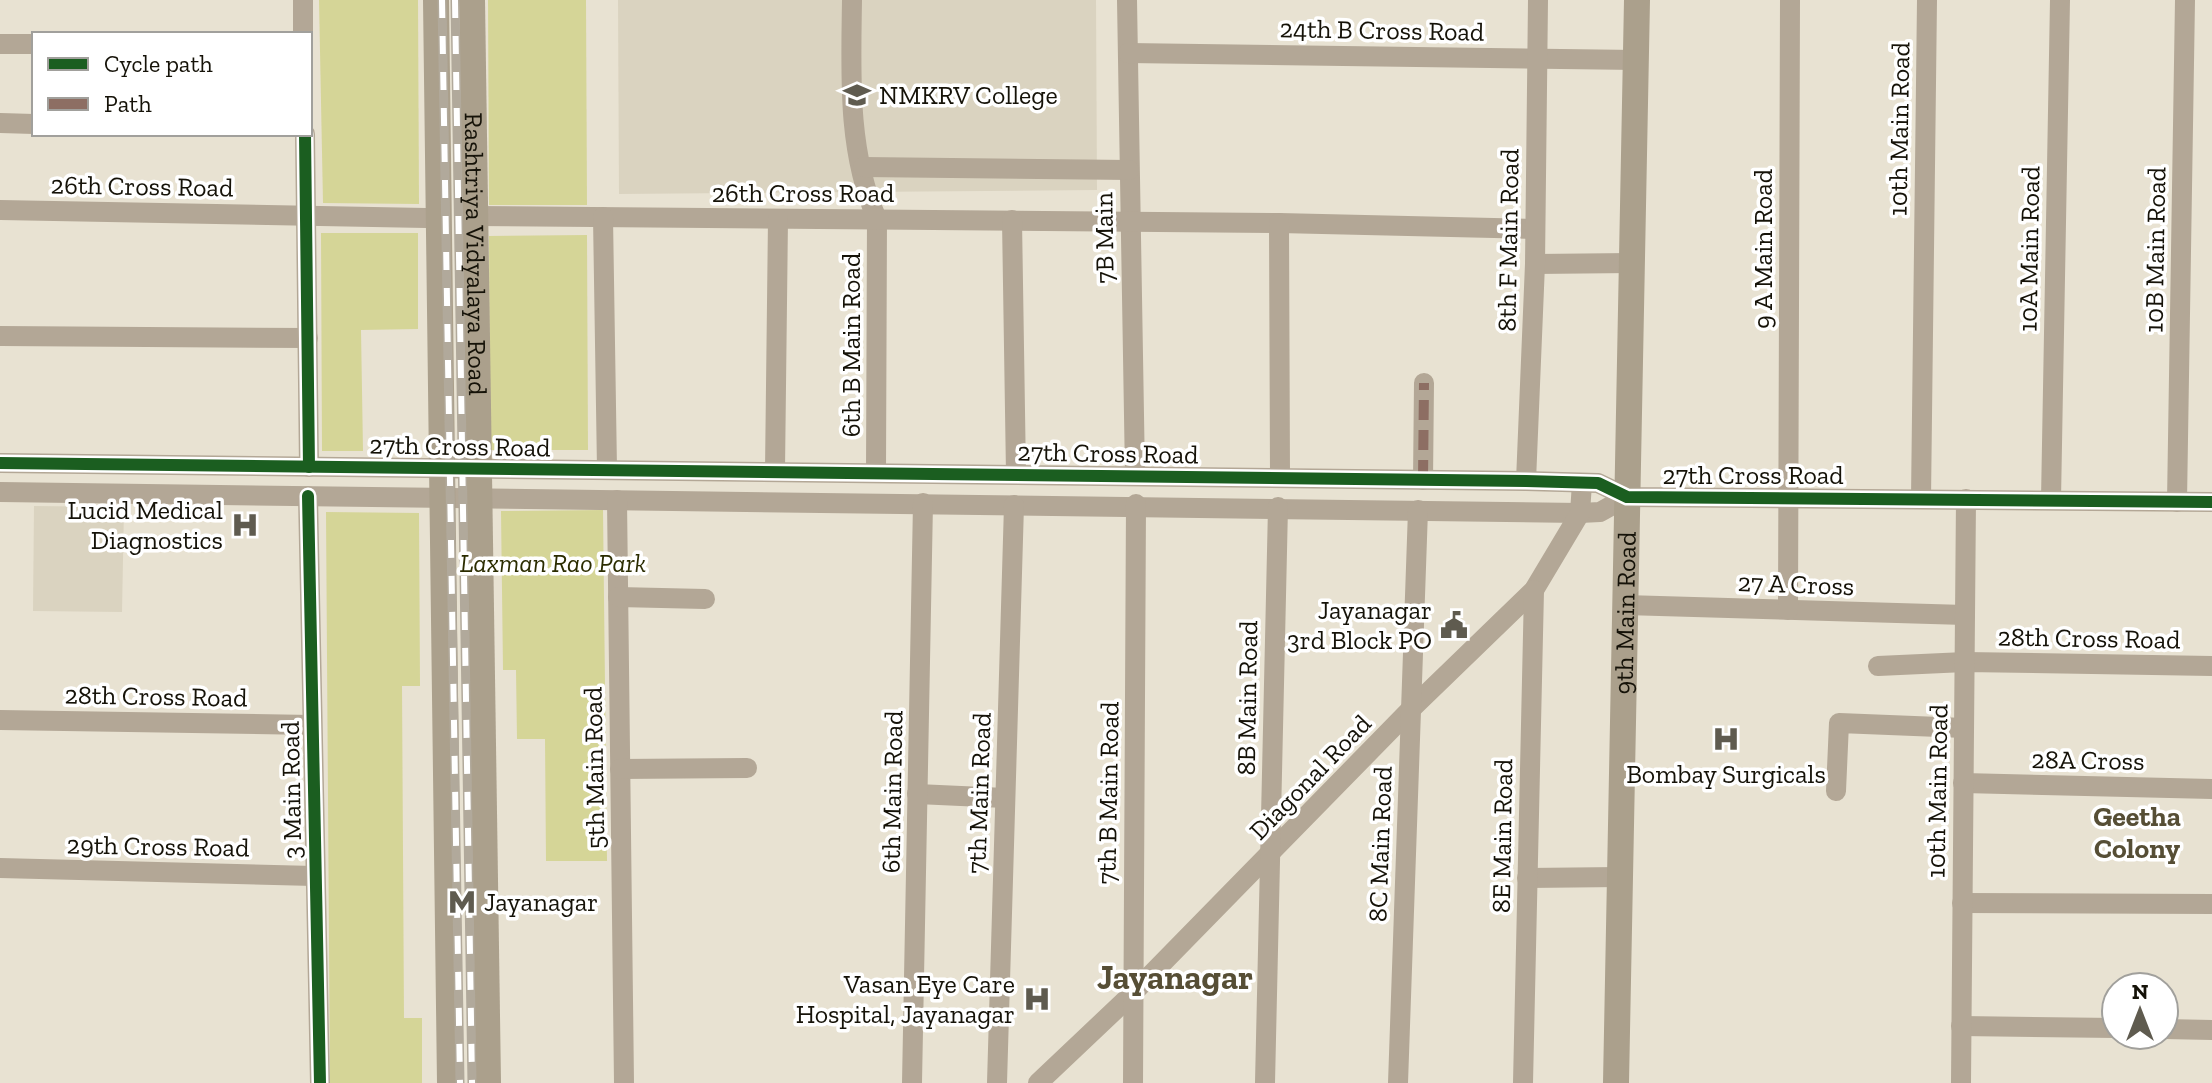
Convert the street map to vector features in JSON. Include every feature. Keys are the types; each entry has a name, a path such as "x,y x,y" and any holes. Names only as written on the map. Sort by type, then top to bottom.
{"main road":[{"name":"Rashtriya Vidyalaya Road","path":"436,0 450,1083"},
{"name":"Rashtriya Vidyalaya Road","path":"472,0 488,1083"},
{"name":"9th Main Road","path":"1616,1083 1637,0"}],"street":[{"path":"303,0 303,32"},
{"path":"852,0 850,110 863,167 862,185 877,219"},
{"name":"7B Main","path":"1127,0 1135,474"},
{"name":"8th F Main Road","path":"1526,481 1535,264 1538,0"},
{"name":"9 A Main Road","path":"1788,610 1790,0"},
{"name":"10th Main Road","path":"1921,499 1927,0"},
{"name":"10A Main Road","path":"2051,500 2060,0"},
{"name":"10B Main Road","path":"2177,502 2185,0"},
{"path":"0,44 32,44"},
{"name":"24th B Cross Road","path":"1128,53 1636,60"},
{"path":"0,123 32,124"},
{"path":"305,136 309,467"},
{"path":"863,167 1129,170"},
{"name":"26th Cross Road","path":"0,210 426,218"},
{"name":"26th Cross Road","path":"474,216 1130,221 1535,229"},
{"path":"603,217 607,469"},
{"path":"775,470 778,219"},
{"name":"6th B Main Road","path":"876,472 877,219"},
{"path":"1012,220 1016,474"},
{"path":"1279,223 1280,477"},
{"path":"1535,264 1632,263"},
{"path":"0,336 308,338"},
{"path":"1423,480 1424,383"},
{"name":"27th Cross Road","path":"0,463 1135,474 1598,483 1627,497 2212,502"},
{"name":"Diagonal Road","path":"1038,1083 1132,994 1410,710 1534,590 1580,513 1582,483"},
{"name":"27th Cross Road","path":"0,492 1136,504 1580,513 1600,512 1627,497"},
{"name":"3 Main Road","path":"308,496 320,1083"},
{"name":"10th Main Road","path":"1961,1083 1966,499"},
{"name":"5th Main Road","path":"617,500 624,1083"},
{"name":"6th Main Road","path":"912,1083 923,503"},
{"name":"7th B Main Road","path":"1133,1083 1136,504"},
{"name":"7th Main Road","path":"997,1083 1014,505"},
{"name":"8B Main Road","path":"1265,1083 1278,507"},
{"name":"8C Main Road","path":"1398,1083 1418,510"},
{"name":"8E Main Road","path":"1523,1083 1534,590"},
{"path":"618,597 705,599"},
{"name":"27 A Cross","path":"1625,605 1965,615"},
{"name":"28th Cross Road","path":"1878,666 1965,662 2212,666"},
{"name":"28th Cross Road","path":"0,720 312,725"},
{"path":"1836,791 1839,723 1964,728"},
{"path":"620,769 747,768"},
{"name":"28A Cross","path":"1963,783 2212,789"},
{"path":"917,794 1005,798"},
{"name":"29th Cross Road","path":"0,868 314,876"},
{"path":"1527,878 1620,877"},
{"path":"1962,903 2212,904"},
{"path":"1961,1026 2100,1028"},
{"path":"2180,1029 2212,1030"}],"shaded area":[{"name":"NMKRV College","path":"618,0 1096,0 1097,190 619,194"},
{"path":"34,506 124,507 122,612 33,611"}],"green space":[{"path":"319,0 418,0 419,204 323,203"},
{"path":"488,0 586,0 587,205 489,205"},
{"path":"321,233 418,233 418,329 361,330 363,451 322,451"},
{"path":"587,235 588,450 490,450 489,236"},
{"name":"Laxman Rao Park","path":"603,510 607,861 546,861 545,739 517,739 516,670 503,670 501,511"},
{"path":"326,512 419,513 420,686 402,686 404,1018 422,1018 422,1083 330,1083"}],"railway":[{"path":"442,0 460,1083"},
{"path":"455,0 472,1083"}],"marked path":[{"path":"1423,480 1424,383"}],"cycle path":[{"path":"305,136 309,467"},
{"path":"0,463 1526,481 1598,483 1627,497 2212,502"},
{"path":"308,496 320,1083"}],"place":[{"name":"NMKRV College","path":"857,95"},
{"name":"Lucid Medical Diagnostics","path":"245,525"},
{"name":"Jayanagar 3rd Block PO","path":"1454,625"},
{"name":"Bombay Surgicals","path":"1726,739"},
{"name":"Jayanagar","path":"462,902"},
{"name":"Vasan Eye Care Hospital, Jayanagar","path":"1037,999"}],"district":[{"name":"Geetha Colony","path":"2137,832"},
{"name":"Jayanagar","path":"1175,977"}]}
